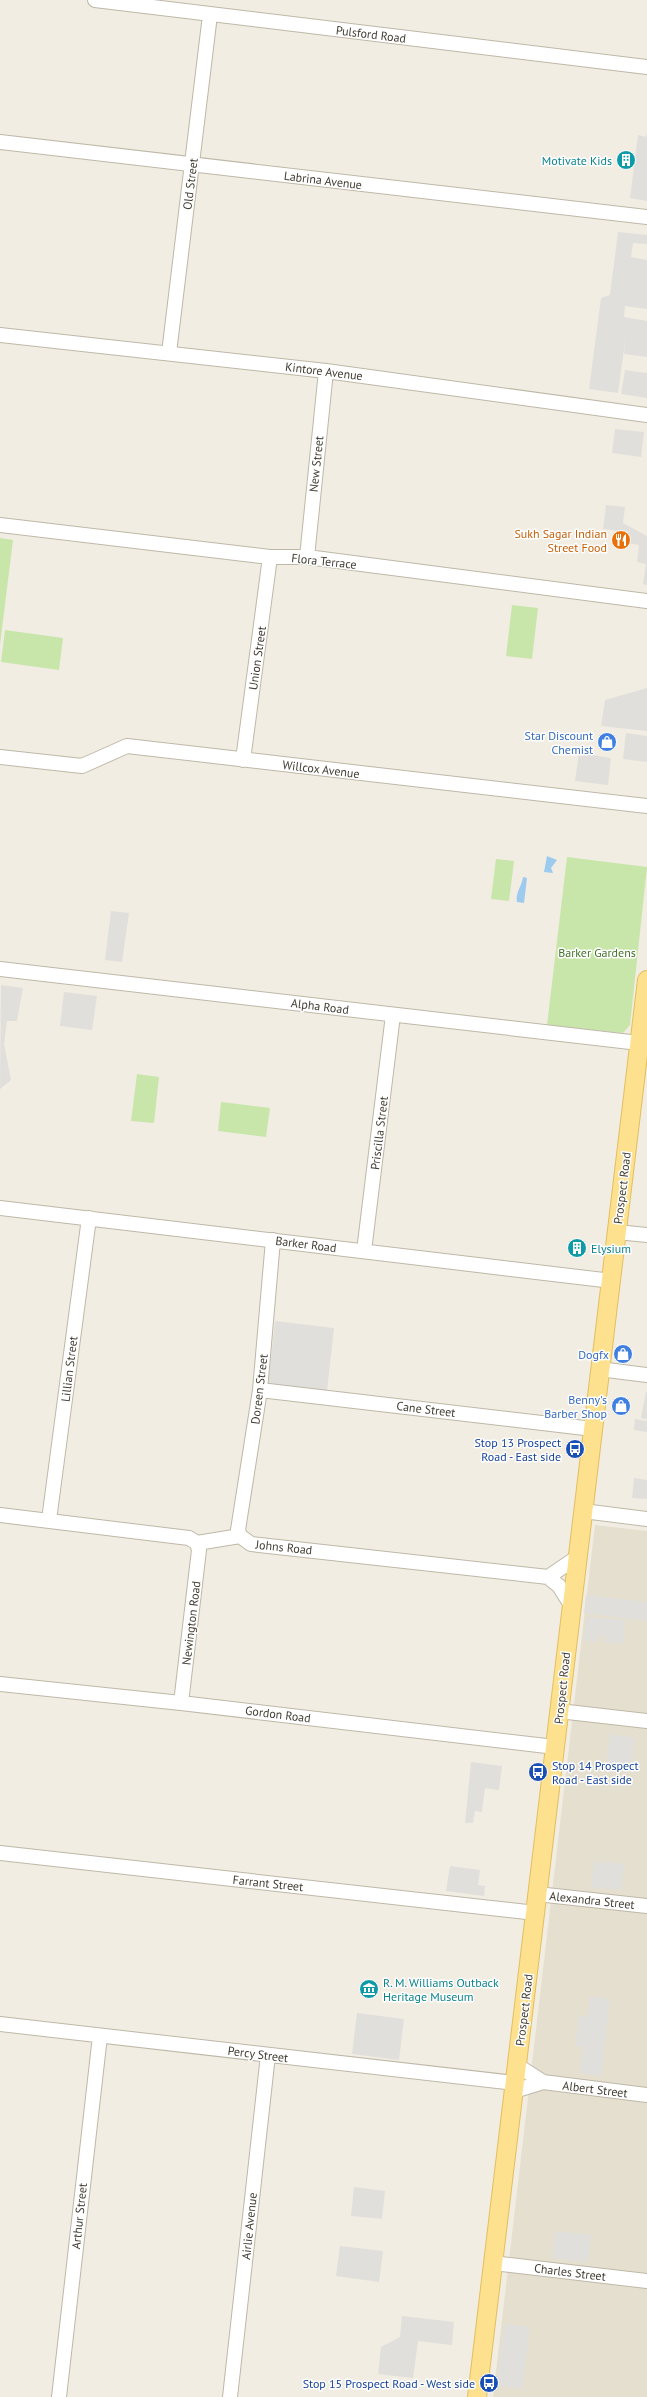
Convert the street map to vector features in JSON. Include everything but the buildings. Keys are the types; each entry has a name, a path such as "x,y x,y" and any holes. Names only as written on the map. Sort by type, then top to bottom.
{"main road":[{"name":"Prospect Road","path":"477,2397 536,1913 576,1558 642,1048 647,980"}],"street":[{"name":"Pulsford Road","path":"95,0 130,2 210,15 647,68"},
{"name":"Old Street","path":"170,353 210,15"},
{"name":"Labrina Avenue","path":"0,142 647,217"},
{"name":"Kintore Avenue","path":"0,335 326,371 647,415"},
{"name":"New Street","path":"307,557 326,371"},
{"name":"Flora Terrace","path":"0,525 270,557 307,557 647,602"},
{"name":"Union Street","path":"244,760 270,557"},
{"name":"Willcox Avenue","path":"0,757 82,766 127,746 647,806"},
{"name":"Alpha Road","path":"0,969 393,1015 642,1048"},
{"name":"Priscilla Street","path":"364,1251 393,1015"},
{"name":"Barker Road","path":"0,1208 612,1281"},
{"name":"Lillian Street","path":"49,1520 89,1218"},
{"path":"617,1232 647,1235"},
{"name":"Doreen Street","path":"240,1536 238,1530 260,1390 273,1240"},
{"path":"600,1369 647,1375"},
{"name":"Cane Street","path":"260,1390 593,1429"},
{"path":"583,1511 647,1519"},
{"name":"Johns Road","path":"0,1515 189,1538 197,1543 220,1541 240,1536 251,1544 548,1577"},
{"name":"Newington Road","path":"181,1703 199,1550 197,1543"},
{"path":"571,1605 559,1586 548,1577 576,1558"},
{"name":"Gordon Road","path":"0,1684 181,1703 555,1747"},
{"path":"559,1711 647,1721"},
{"name":"Farrant Street","path":"0,1853 536,1913"},
{"name":"Alexandra Street","path":"537,1894 647,1906"},
{"name":"Percy Street","path":"0,2024 268,2055 516,2080"},
{"name":"Arthur Street","path":"59,2397 100,2036"},
{"name":"Airlie Avenue","path":"230,2397 268,2055"},
{"name":"Albert Street","path":"516,2080 647,2095"},
{"name":"Albert Street","path":"516,2080 543,2082"},
{"name":"Charles Street","path":"493,2263 647,2281"}],"shaded area":[{"path":"647,132 647,201 630,198 638,135 646,137"},
{"path":"618,232 647,235 647,244 633,243 631,257 647,260 647,309 625,306 624,317 647,321 647,357 624,354 626,335 618,393 589,389 601,298 610,295"},
{"path":"625,370 647,373 647,398 621,394"},
{"path":"615,429 644,432 641,457 612,453"},
{"path":"606,505 625,507 623,523 647,536 647,585 643,584 646,564 637,562 639,545 627,543 628,532 603,529"},
{"path":"647,688 647,731 601,726 605,700"},
{"path":"626,733 647,736 647,762 623,759"},
{"path":"579,753 611,758 608,785 575,781"},
{"path":"111,911 129,913 122,962 105,960"},
{"path":"1,985 23,988 17,1021 7,1021 4,1044 11,1080 0,1089"},
{"path":"64,992 97,996 92,1030 60,1026"},
{"path":"275,1321 334,1328 327,1391 268,1385"},
{"path":"647,1392 647,1419 641,1418"},
{"path":"635,1419 647,1421 647,1432 634,1430"},
{"path":"634,1478 647,1480 647,1499 632,1498"},
{"path":"595,1525 647,1531 647,2397 493,2397"},
{"path":"586,1595 647,1602 647,1621 584,1613"},
{"path":"587,1617 625,1620 623,1644 605,1642 606,1636 599,1636 598,1642 584,1640"},
{"path":"610,1734 635,1738 631,1771 606,1768"},
{"path":"471,1762 502,1766 499,1790 485,1788 482,1812 475,1811 473,1823 465,1823"},
{"path":"594,1861 624,1864 622,1890 591,1887"},
{"path":"450,1866 480,1870 478,1885 485,1886 484,1896 446,1891"},
{"path":"590,1996 610,1999 601,2076 580,2073 583,2047 576,2046 578,2016 588,2017"},
{"path":"357,2013 404,2019 399,2060 352,2054"},
{"path":"354,2187 385,2191 382,2219 351,2216"},
{"path":"555,2231 591,2235 588,2262 553,2258"},
{"path":"340,2246 383,2251 379,2282 336,2276"},
{"path":"402,2316 454,2322 452,2345 418,2341 413,2378 378,2374 381,2347 400,2337"},
{"path":"505,2324 530,2327 522,2389 496,2386"}],"green space":[{"path":"0,538 13,540 0,645"},
{"path":"512,605 538,608 532,659 506,656"},
{"path":"5,630 63,638 59,670 1,662"},
{"name":"Barker Gardens","path":"567,857 647,867 630,1025 623,1033 547,1025"},
{"path":"496,859 514,861 509,901 491,899"},
{"path":"137,1074 159,1077 154,1123 131,1121"},
{"path":"221,1102 270,1108 266,1137 218,1131"}],"water":[{"path":"547,856 557,860 551,868 553,873 544,872"},
{"path":"523,877 527,878 524,903 517,902"}],"place":[{"name":"Motivate Kids","path":"626,160"},
{"name":"Sukh Sagar Indian Street Food","path":"621,540"},
{"name":"Star Discount Chemist","path":"607,742"},
{"name":"Elysium","path":"577,1248"},
{"name":"Dogfx","path":"623,1354"},
{"name":"Benny's Barber Shop","path":"621,1406"},
{"name":"Stop 13 Prospect Road - East side","path":"575,1449"},
{"name":"Stop 14 Prospect Road - East side","path":"538,1772"},
{"name":"R. M. Williams Outback Heritage Museum","path":"369,1989"},
{"name":"Stop 15 Prospect Road - West side","path":"489,2383"}]}
